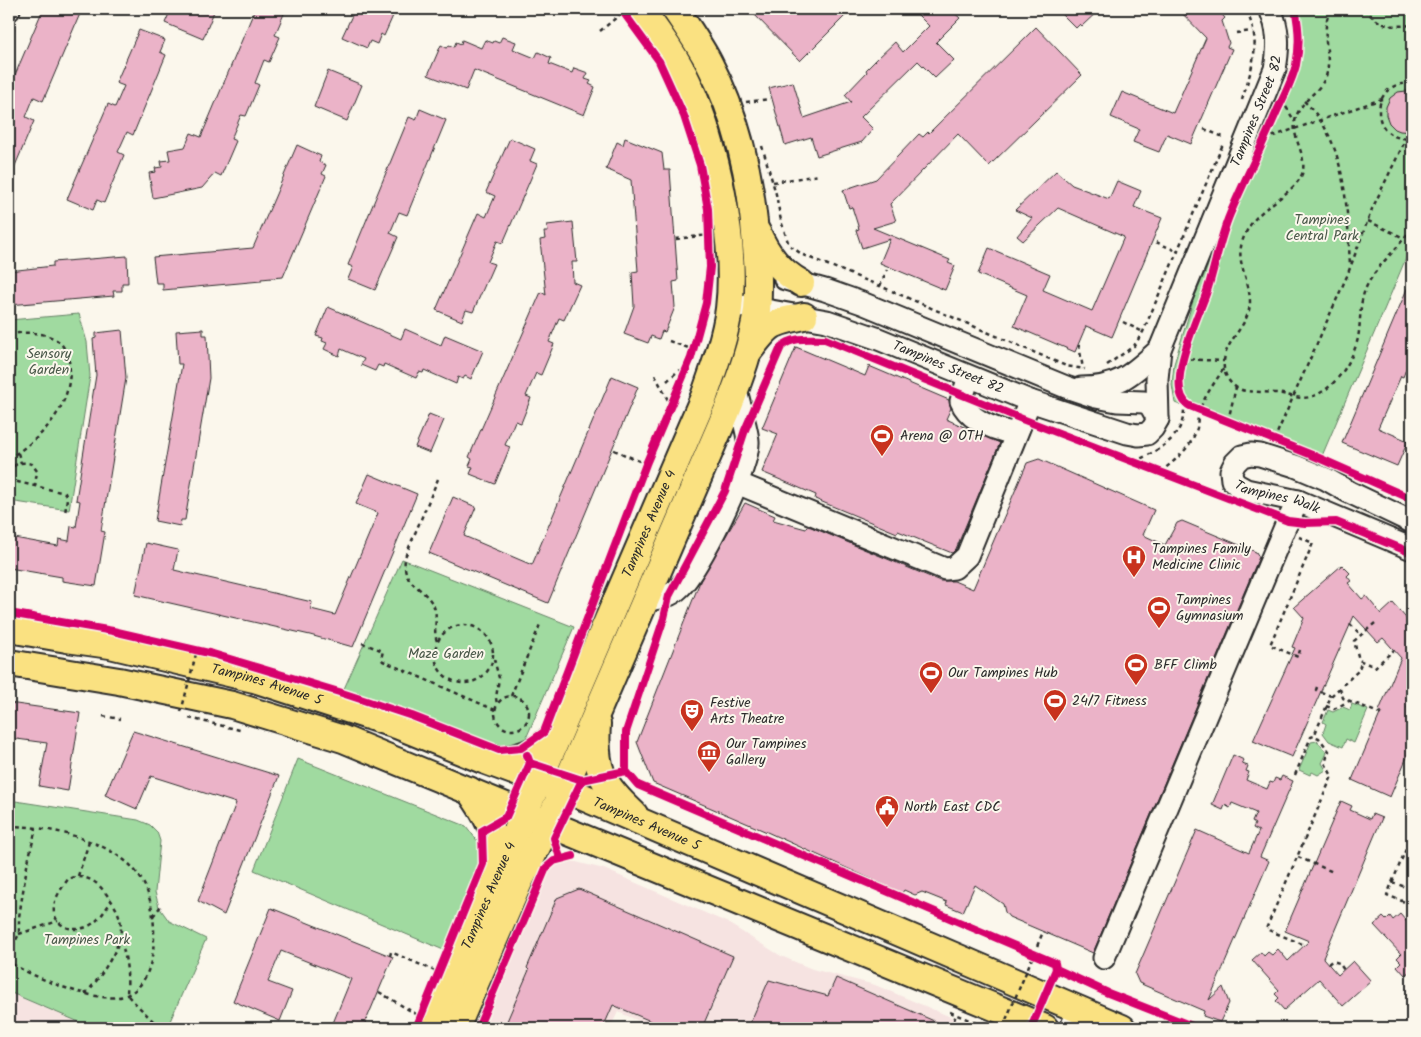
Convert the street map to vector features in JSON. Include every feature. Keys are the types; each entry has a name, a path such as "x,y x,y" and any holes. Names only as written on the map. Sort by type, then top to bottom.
{"main road":[{"name":"Tampines Avenue 4","path":"456,1028 519,882 563,790 736,390 748,352 757,308 758,272 755,227 740,146 728,106 709,65 693,35 675,9"},
{"name":"Tampines Avenue 4","path":"424,1019 486,898 525,814 704,397 720,350 729,304 730,266 727,223 720,184 705,124 687,81 658,32 628,13"},
{"path":"755,227 763,247 776,263 786,274 802,283"},
{"path":"748,352 768,327 777,322 804,316"},
{"name":"Tampines Avenue 5","path":"9,629 67,640 110,645 254,679 399,726 483,760 576,794 1070,1013 1122,1028"},
{"path":"9,663 118,681 232,705 343,739 1045,1028"},
{"path":"598,709 596,746 598,768 616,797 643,824"},
{"path":"483,760 500,760 526,755 545,744 564,723"},
{"path":"469,790 484,810 492,826 495,838 496,857 486,898"},
{"path":"519,882 538,860 551,850 584,842 604,846"}],"street":[{"name":"Tampines Street 82","path":"729,304 828,321 876,338 1030,401 1127,433 1146,434 1154,428 1158,420 1157,379 1160,349 1274,69 1278,52 1278,36 1275,19 1270,9"},
{"name":"Tampines Street 82","path":"730,266 802,283 862,303 1066,387 1096,397 1117,401 1144,402 1150,406 1158,420"},
{"name":"Tampines Street 82","path":"1066,387 1087,388 1106,385 1124,379 1160,349"},
{"path":"969,377 961,401 963,408 973,417 992,427 1016,434"},
{"path":"644,601 669,596 680,588 690,575 715,529 736,483 745,458 748,442 736,390"},
{"path":"736,483 945,569 954,568 967,556 1030,401"},
{"name":"Tampines Walk","path":"1412,522 1349,492 1326,478 1295,466 1252,454 1242,456 1233,465 1231,478 1237,485 1246,490 1298,501 1412,549"},
{"path":"1104,958 1296,522 1298,501"},
{"path":"1050,1028 1070,1013"}],"path":[{"path":"1241,102 1252,65 1256,43 1251,20 1245,9"},
{"path":"1330,9 1326,20 1328,62 1325,77 1321,85 1304,101 1298,111 1295,122 1295,130 1302,156 1302,174 1297,183 1255,217 1243,239 1240,249 1240,259 1249,295 1248,314 1244,324 1226,352 1224,368 1228,379 1236,387 1246,391 1279,393 1294,397 1310,397 1320,393 1347,366 1354,352 1358,337 1365,290 1374,273 1412,226"},
{"path":"1364,9 1376,21 1384,25 1412,25"},
{"path":"600,31 628,13"},
{"path":"1236,33 1253,31"},
{"path":"1412,84 1402,84 1388,90 1382,99 1379,110 1382,126 1394,136 1406,139 1412,138"},
{"path":"1278,109 1286,91"},
{"path":"745,103 770,99"},
{"path":"1264,140 1382,99"},
{"path":"1282,100 1295,122"},
{"path":"1304,101 1322,120 1330,138 1342,180 1350,268"},
{"path":"1261,148 1271,126"},
{"path":"1102,368 1134,346 1144,332 1179,252 1202,192 1226,138 1204,129"},
{"path":"1266,437 1278,442 1294,397 1350,268 1368,221 1393,163 1406,139"},
{"path":"773,182 820,175"},
{"path":"1368,221 1404,238"},
{"path":"676,239 709,234"},
{"path":"1156,242 1179,252"},
{"path":"789,245 803,255 1066,366 1085,369 1079,345"},
{"path":"880,286 887,270"},
{"path":"1123,322 1144,332"},
{"path":"9,334 34,333 53,338 66,352 69,370 69,384 59,410 44,431 9,458"},
{"path":"682,380 696,340"},
{"path":"669,342 694,350"},
{"path":"1186,350 1182,363 1224,361"},
{"path":"667,381 678,370 687,368"},
{"path":"1151,469 1164,474 1185,450 1192,440 1199,410 1224,368"},
{"path":"655,375 673,402 668,414"},
{"path":"1228,421 1236,387"},
{"path":"1180,396 1184,404 1207,413"},
{"path":"614,450 646,464"},
{"path":"18,452 21,463"},
{"path":"643,473 650,456"},
{"path":"1124,459 1142,466"},
{"path":"9,473 14,465 30,463 37,470 35,486"},
{"path":"437,641 433,604 409,581 404,565 405,557 438,479"},
{"path":"9,480 66,493 65,514"},
{"path":"1296,522 1299,538 1313,543 1270,645 1298,657 1300,650"},
{"path":"511,696 541,622"},
{"path":"1375,623 1354,640 1359,660 1375,667 1394,650"},
{"path":"468,624 476,627 490,640 493,648 493,658 486,674 478,680 460,683 451,681 444,676 438,668 435,650 437,641 442,634 450,628 468,624"},
{"path":"1350,624 1361,635"},
{"path":"362,643 382,651 381,660 495,710"},
{"path":"185,648 200,653 181,714 244,731"},
{"path":"493,658 497,665 499,678 496,698 497,705"},
{"path":"1296,775 1331,696 1358,671 1362,662"},
{"path":"1317,687 1316,690 1331,696"},
{"path":"1340,687 1343,698 1384,714"},
{"path":"511,696 522,699 528,708 528,719 521,728 510,730 505,728 497,721 495,710 497,705 506,697 511,696"},
{"path":"1326,706 1334,710 1350,701"},
{"path":"103,716 120,719"},
{"path":"1302,944 1266,929 1332,776 1325,763 1329,751 1319,738 1314,736"},
{"path":"9,826 36,828 70,835 118,856 130,866 144,885 153,916 154,934 153,952 144,979 136,990 127,995 110,998 85,994 52,983 9,962"},
{"path":"9,954 19,934 18,918 36,828"},
{"path":"78,876 88,842"},
{"path":"1406,849 1387,894 1412,905"},
{"path":"1298,857 1333,872"},
{"path":"85,994 101,976 120,940 121,918 112,900 97,884 88,878 78,876 69,878 56,898 54,912 58,921 69,929 80,929 91,925 102,915 112,900"},
{"path":"1392,882 1408,888"},
{"path":"153,916 161,906"},
{"path":"19,934 58,921"},
{"path":"1003,1026 1042,932"},
{"path":"120,940 126,956 128,974 127,995 157,1025"},
{"path":"390,956 391,952 439,972"},
{"path":"1029,952 1037,956"},
{"path":"1328,964 1332,961 1339,963 1344,970"},
{"path":"435,981 442,963"},
{"path":"378,992 424,1019"},
{"path":"951,1028 956,1015"},
{"path":"619,1028 622,1025 639,1025 647,1028"}],"shaded area":[{"path":"568,860 604,869 726,922 781,956 812,969 875,985 977,1028 656,1028 618,1012 610,1028 481,1028 549,868 556,861"},
{"path":"9,992 93,1028 9,1028"}],"green space":[{"name":"Tampines Central Park","path":"1290,9 1412,9 1412,244 1319,463 1175,403 1172,385 1174,364 1193,301 1293,64 1295,30"},
{"name":"Sensory Garden","path":"79,314 87,342 90,376 69,510 9,501 9,320"},
{"name":"Maze Garden","path":"402,559 574,627 524,743 499,751 343,691"},
{"path":"1352,704 1368,710 1354,743 1346,739 1343,747 1329,741 1323,733 1326,724 1323,722 1328,710 1333,712 1343,707 1350,710"},
{"path":"1317,741 1327,753 1322,763 1326,770 1318,775 1312,772 1310,775 1299,770 1311,742"},
{"path":"298,759 466,826 482,847 482,863 446,951 254,870"},
{"name":"Tampines Park","path":"9,800 138,820 150,825 157,832 160,841 155,892 159,907 169,921 206,939 167,1028 93,1028 9,992"}],"building":[{"path":"43,9 82,9 43,101 34,97 26,117 34,121 9,180 9,89"},
{"path":"171,9 215,9 203,39 165,23"},
{"path":"255,9 286,9 275,35 280,37 269,62 264,60 255,83 259,85 246,116 241,115 231,139 236,141 221,176 215,173 202,188 153,198 149,173 156,172 155,168 162,167 161,161 170,160 168,150 185,147 191,133 201,137"},
{"path":"355,9 396,9 384,36 381,34 377,44 370,41 367,48 342,37"},
{"path":"749,9 852,9 800,61"},
{"path":"912,9 950,9 960,18 936,42 954,60 935,78 918,61 861,117 873,129 862,142 817,156 811,137 785,145 769,88 793,82 804,118 851,102 845,95 878,58 895,42 903,52 929,26"},
{"path":"1057,9 1100,9 1082,26 1080,24 1076,28"},
{"path":"1178,9 1217,9 1225,18 1222,21 1229,43 1227,47 1232,49 1191,144 1167,134 1159,152 1133,142 1139,129 1111,117 1122,92 1173,113 1206,38"},
{"path":"1036,27 1082,75 989,166 958,134 890,204 896,221 873,228 950,260 948,263 955,266 945,290 880,263 890,239 862,248 856,230 859,229 852,207 849,208 843,190 876,179 919,134 923,137 929,133"},
{"path":"139,30 165,40 160,52 166,55 133,135 127,132 118,152 124,155 104,203 97,200 93,210 67,199 108,104 115,107 124,86 116,83"},
{"path":"502,37 516,42 513,49 535,58 538,52 551,58 549,64 572,73 574,68 588,73 585,79 591,81 589,84 595,87 584,115 474,70 466,90 428,75 441,45 447,48 449,45 454,47 456,42 461,44 462,40 481,48 485,40 499,43"},
{"path":"328,71 362,85 347,121 314,107"},
{"path":"1412,91 1412,132 1395,129 1389,123 1386,115 1386,107 1390,98 1398,92"},
{"path":"420,109 446,120 407,215 399,212 390,233 398,237 375,290 348,279 353,267 348,265 409,117 416,120"},
{"path":"510,138 535,149 530,161 537,164 503,243 497,241 488,262 494,264 473,312 466,310 462,321 436,310 478,213 486,217 495,196 486,192"},
{"path":"625,138 662,153 664,170 670,170 678,281 673,282 675,307 665,332 662,331 659,339 651,336 648,343 624,334 634,306 632,272 638,271 631,180 606,169 617,142 623,145"},
{"path":"297,145 321,156 319,162 326,165 322,174 326,176 283,277 261,279 261,281 163,290 163,283 156,283 153,257 253,248"},
{"path":"1056,171 1072,185 1109,199 1117,181 1141,191 1134,207 1162,218 1112,337 1086,326 1075,352 1014,326 1027,295 978,274 989,248 1050,274 1043,290 1092,311 1124,237 1058,208 1023,241 1017,236 1032,218 1015,210"},
{"path":"573,222 577,262 572,262 573,282 580,285 564,320 559,318 549,342 554,344 541,375 536,373 526,396 531,398 521,423 515,421 505,445 510,447 495,484 470,474 473,467 469,466 472,459 469,457 541,292 546,295 540,240 545,239 544,232 548,232 547,225"},
{"path":"127,256 128,283 122,283 122,291 113,291 114,296 9,305 9,271 53,266 53,262"},
{"path":"1412,277 1412,354 1378,428 1408,441 1397,466 1342,443"},
{"path":"328,307 401,339 405,329 441,345 445,335 483,351 471,379 465,376 463,379 458,377 456,384 424,370 423,373 419,372 416,378 384,364 383,367 378,365 375,371 361,365 364,359 341,349 339,356 324,349 327,343 322,341 323,338 316,336"},
{"path":"203,329 203,335 207,335 209,378 185,520 181,520 180,526 155,521 182,364 178,364 176,331"},
{"path":"122,330 126,378 101,531 105,532 96,586 62,581 62,577 9,568 9,537 58,546 59,539 69,541 71,526 76,527 80,501 76,500 96,375 93,339 96,338 96,333"},
{"name":"Arena @ OTH","path":"796,347 865,376 869,366 949,400 951,408 946,419 1000,443 956,549 952,553 898,531 897,533 815,499 816,495 762,472 778,434 762,428"},
{"path":"612,376 638,387 548,603 429,553 453,497 476,507 464,536 532,565"},
{"path":"429,414 444,420 430,453 415,447"},
{"name":"Our Tampines Hub","path":"1039,459 1154,510 1143,535 1165,545 1177,523 1182,521 1256,552 1259,557 1093,953 1009,917 1005,912 1003,904 975,885 963,912 946,905 947,902 922,892 915,895 904,890 902,893 653,783 637,742 701,579 745,503 775,516 773,520 806,529 807,526 811,527 940,581 954,581 973,589 1027,463"},
{"path":"369,474 417,494 353,647 310,635 135,595 146,543 178,550 174,570 312,602 311,609 335,615 378,513 356,504"},
{"path":"1342,565 1350,573 1347,576 1351,581 1348,583 1362,599 1366,596 1381,614 1393,603 1412,625 1412,696 1407,708 1412,710 1412,745 1390,797 1352,780 1381,712 1379,711 1401,658 1383,638 1378,642 1354,616 1292,757 1253,741 1295,648 1292,647 1304,618 1294,607"},
{"path":"9,703 80,713 68,791 39,786 47,743 9,738"},
{"path":"133,731 279,776 224,915 198,901 236,803 151,776 137,809 105,795"},
{"path":"1233,755 1244,760 1242,764 1248,766 1246,771 1249,772 1246,780 1267,789 1270,782 1273,783 1275,778 1280,780 1282,776 1293,781 1260,857 1269,861 1209,1000 1223,987 1229,1003 1220,1022 1203,1016 1204,1011 1139,983 1135,974 1197,830 1249,853 1259,831 1253,828 1255,824 1252,822 1256,813 1232,803 1230,808 1225,805 1223,810 1212,805"},
{"path":"1341,801 1352,806 1350,810 1370,819 1372,814 1382,818 1323,958 1338,975 1353,961 1371,981 1343,1006 1319,979 1284,1010 1276,1001 1279,998 1275,994 1279,990 1252,960 1261,952 1264,956 1268,952 1272,955 1278,949 1288,961 1309,941 1285,931"},
{"path":"579,889 733,956 702,1028 667,1028 613,1005 603,1028 504,1028 557,898"},
{"path":"271,908 393,957 363,1028 331,1028 351,979 281,951 268,982 292,991 280,1021 233,1001"},
{"path":"1400,914 1412,928 1412,975 1409,972 1405,975 1397,966 1401,962 1397,958 1401,954 1374,925 1383,917 1386,920 1390,916 1393,920"},
{"path":"836,978 950,1028 748,1028 769,980 828,996"}],"cycle path":[{"path":"9,613 113,631 213,654 412,716 499,750 521,748 544,732 646,464 691,358 706,303 710,267 708,209 700,165 684,116 659,61 621,9"},
{"path":"1295,9 1298,44 1294,71 1226,224 1206,294 1184,353 1180,385 1182,398 1190,406 1312,455 1412,499"},
{"path":"1197,1028 1108,993 1056,969 1055,963 638,785 626,771 626,732 664,618 669,596 725,491 745,430 781,347 786,343 796,340 825,339 1022,419 1288,521 1305,523 1336,522 1412,553"},
{"path":"527,755 530,763 582,780 626,771"},
{"path":"416,1028 483,864 482,831 506,817 530,763"},
{"path":"560,858 554,838 582,780"},
{"path":"478,1028 546,868 554,861 573,856"},
{"path":"1031,1028 1056,969"}],"place":[{"name":"Arena @ OTH","path":"882,457"},
{"name":"Tampines Family Medicine Clinic","path":"1134,578"},
{"name":"Tampines Gymnasium","path":"1159,629"},
{"name":"BFF Climb","path":"1136,686"},
{"name":"Our Tampines Hub","path":"931,694"},
{"name":"24/7 Fitness","path":"1055,722"},
{"name":"Festive Arts Theatre","path":"692,732"},
{"name":"Our Tampines Gallery","path":"709,773"},
{"name":"North East CDC","path":"887,828"}]}
